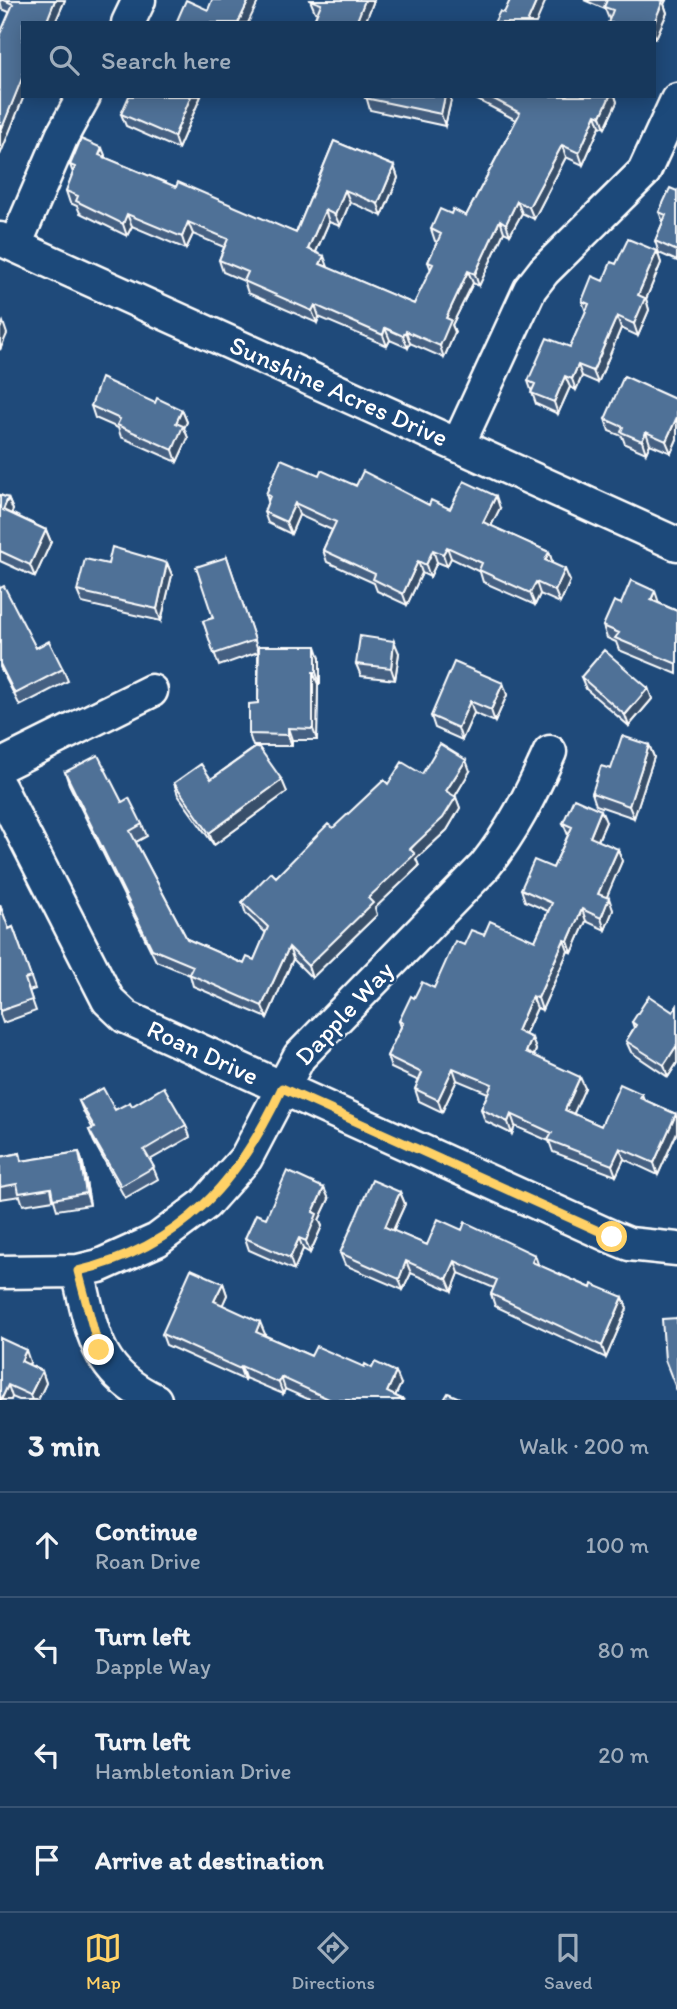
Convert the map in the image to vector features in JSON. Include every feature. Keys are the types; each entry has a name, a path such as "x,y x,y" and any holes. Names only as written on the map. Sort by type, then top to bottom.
{"street":[{"path":"129,21 139,0"},
{"path":"7,242 83,98"},
{"path":"458,445 530,289 544,271 644,172 677,100"},
{"name":"Sunshine Acres Drive","path":"7,242 677,544"},
{"path":"0,766 151,691"},
{"name":"Dapple Way","path":"0,1272 78,1271 99,1266 148,1245 205,1204 246,1157 299,1057 495,853 523,812 550,752"},
{"name":"Roan Drive","path":"0,788 10,835 116,1010 612,1237 629,1244 677,1250"},
{"path":"78,1271 93,1331 108,1366 122,1381 155,1400"}],"building":[{"path":"4,0 55,0 47,21 21,21 21,81 0,133 0,34 13,4"},
{"path":"186,0 208,10 212,0 249,0 239,21 177,21"},
{"path":"310,0 365,0 357,21 314,21 321,4"},
{"path":"510,0 537,0 528,21 495,21 500,11 504,13"},
{"path":"607,0 663,1 655,21 609,21 613,10 604,7"},
{"path":"128,98 190,98 174,137 121,114"},
{"path":"365,98 445,98 441,114"},
{"path":"492,98 609,98 601,116 596,114 579,153 562,145 529,207 517,201 506,224 500,220 475,274 468,271 446,318 451,320 440,346 406,331 403,336 385,328 383,335 315,305 312,311 244,281 248,272 219,260 228,239 188,222 182,237 127,214 123,224 76,201 78,196 66,191 75,167 70,165 81,139 102,148 99,155 176,187 178,182 296,233 334,141 394,166 378,204 345,190 335,215 325,210 308,249 324,256 320,264 414,304 433,264 428,262 441,234 431,229 440,209 451,214 453,209 466,216 520,113"},
{"path":"670,188 677,191 677,251 655,241 666,215 659,212"},
{"path":"628,239 657,251 638,295 645,298 634,324 617,316 593,371 578,365 572,379 565,376 554,402 531,393 535,384 528,381 547,338 570,347 589,304 582,301 592,276 603,281 611,262 616,264"},
{"path":"624,376 677,400 677,417 666,441 646,432 642,441 621,432 623,427 605,419"},
{"path":"101,378 155,403 157,398 182,410 176,423 183,426 173,450 117,425 120,419 91,406"},
{"path":"281,459 319,475 321,470 356,486 363,471 429,505 431,500 450,509 464,481 496,496 483,522 549,552 545,560 565,569 555,591 536,582 530,593 479,570 482,563 447,547 443,554 433,550 426,565 418,561 403,594 373,579 375,574 323,550 336,522 295,503 286,522 264,512 270,496 266,494"},
{"path":"0,495 8,498 3,510 46,530 30,565 0,551"},
{"path":"112,547 167,563 157,609 77,591 85,559 108,564"},
{"path":"227,557 255,640 214,654 203,621 213,618 196,567"},
{"path":"631,580 655,591 651,600 677,611 677,664 615,638 619,633 603,626 614,601 621,604"},
{"path":"4,586 36,648 49,641 63,669 15,694 0,664 0,588"},
{"path":"360,636 394,641 391,668 356,664"},
{"path":"259,646 316,646 313,729 288,728 288,735 249,734 249,704 258,703"},
{"path":"604,650 648,688 625,715 581,677"},
{"path":"454,662 503,683 491,710 470,701 458,728 431,716"},
{"path":"622,736 649,745 629,806 592,793 601,766 611,769"},
{"path":"440,744 466,760 446,791 456,797 443,818 410,849 415,854 368,898 373,903 308,966 289,947 262,1006 189,974 193,966 152,949 65,772 98,755 122,802 129,798 142,824 130,831 187,939 244,964 247,957 254,960 268,927 242,902 271,872 276,877 328,824 333,828 384,780 388,784 402,762 422,774"},
{"path":"258,746 282,780 209,833 174,783 201,764 211,779"},
{"path":"574,798 601,810 590,837 618,849 598,894 609,898 601,918 582,909 568,941 564,940 538,998 532,996 517,1031 532,1038 526,1052 580,1077 565,1110 601,1126 620,1084 642,1094 640,1098 676,1114 654,1163 620,1148 612,1165 548,1140 552,1133 511,1114 508,1122 481,1109 492,1084 453,1068 438,1100 415,1089 422,1073 387,1056 403,1023 399,1021 411,996 414,998 422,982 434,988 455,941 464,945 471,930 484,935 490,921 535,941 552,903 521,889 534,860 553,868 572,827 563,823"},
{"path":"0,905 9,929 13,927 31,977 25,979 32,1000 0,1011"},
{"path":"649,996 673,1012 677,1006 677,1045 664,1065 626,1041 636,1025 632,1022"},
{"path":"164,1087 186,1125 144,1150 154,1167 121,1186 89,1130 95,1128 79,1101 103,1088 115,1110 130,1102 132,1106"},
{"path":"79,1152 86,1193 53,1199 51,1188 19,1193 17,1184 0,1187 0,1157 20,1153 21,1161"},
{"path":"287,1171 324,1188 313,1212 317,1214 306,1241 299,1238 290,1258 245,1238 256,1214 266,1218"},
{"path":"372,1180 400,1192 385,1227 427,1245 438,1219 462,1230 465,1222 535,1255 532,1262 591,1288 592,1284 623,1297 602,1346 491,1294 497,1280 455,1261 447,1279 406,1261 399,1279 340,1253"},
{"path":"191,1269 223,1283 214,1301 260,1322 256,1332 311,1356 316,1346 364,1367 365,1364 372,1368 375,1362 396,1372 387,1392 404,1400 331,1400 281,1377 279,1383 241,1366 240,1369 162,1334"},
{"path":"677,1318 677,1391 665,1360 662,1319"},
{"path":"0,1338 26,1350 21,1361 42,1371 30,1395 8,1385 0,1400"},
{"path":"448,1393 464,1400 444,1400"}],"route":[{"path":"99,1350 78,1271 128,1255 157,1240 205,1204 246,1157 282,1088 612,1237"}]}
